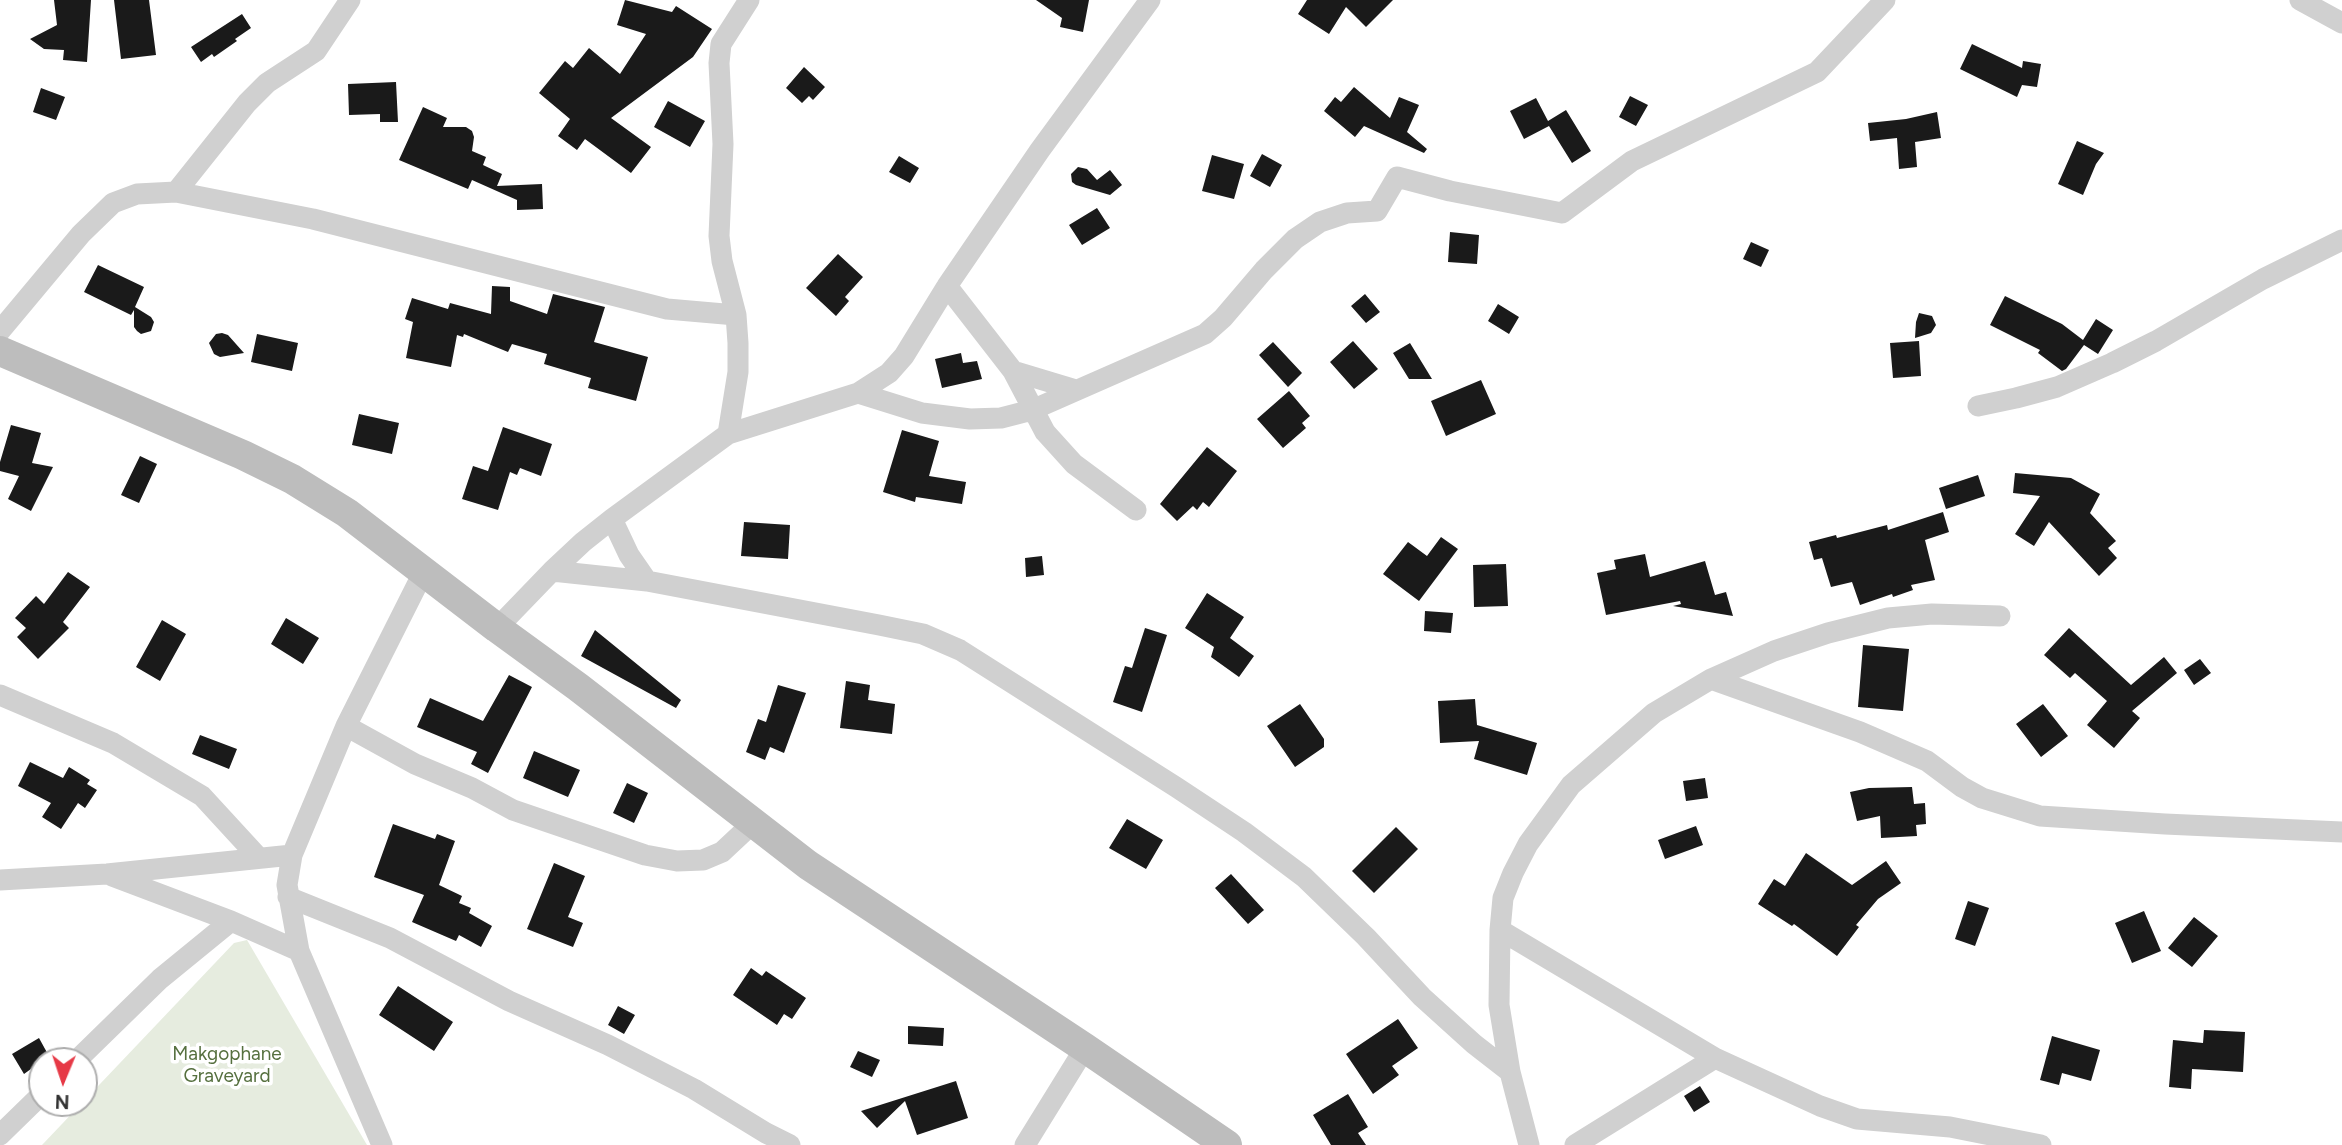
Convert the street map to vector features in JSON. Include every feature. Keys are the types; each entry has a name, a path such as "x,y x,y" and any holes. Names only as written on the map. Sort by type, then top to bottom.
{"street":[{"path":"177,192 247,103 267,83 316,51 349,0"},
{"path":"728,434 738,372 736,315 722,261 719,236 723,144 719,63 721,44 750,0"},
{"path":"497,628 552,571 612,519 728,434 858,393 889,373 904,356 947,286 1040,150 1150,0"},
{"path":"858,393 922,412 970,419 1001,418 1032,410 1205,334 1295,240 1320,222 1347,213 1377,211 1397,177 1450,191 1562,213 1632,161 1817,72 1885,0"},
{"path":"2300,0 2342,23"},
{"path":"0,331 81,234 114,203 137,194 177,192 313,219 667,309 736,315"},
{"path":"1978,406 2057,387 2112,363 2156,341 2263,279 2342,240"},
{"path":"947,286 1013,371 1045,432 1073,464 1136,510"},
{"path":"0,352 243,455 292,479 347,513 578,687 808,866 1227,1145"},
{"path":"1013,371 1076,390"},
{"path":"612,519 629,555 647,582"},
{"path":"383,1145 299,951 288,897 288,872 292,855 346,726 424,571"},
{"path":"552,571 647,582 923,634 960,650 1176,787 1244,832 1304,877 1366,937 1422,998 1474,1045 1510,1072"},
{"path":"1529,1145 1510,1072 1499,1005 1503,898 1528,844 1571,785 1654,713 1711,679 1774,651 1828,633 1888,618 1932,614 2000,616"},
{"path":"1711,679 1860,732 1927,761 1982,798 2040,816 2342,832"},
{"path":"0,695 113,743 202,796 259,858"},
{"path":"346,726 415,764 472,788 513,810 645,855 677,861 703,860 722,852 753,822"},
{"path":"0,880 107,874 292,855"},
{"path":"107,874 231,921 299,951"},
{"path":"288,897 390,938 509,1000 608,1045 694,1089 790,1145"},
{"path":"90,1047 160,979 231,921"},
{"path":"1500,930 1715,1058 1820,1106 1857,1119 1950,1127 2041,1145"},
{"path":"1025,1145 1085,1048"},
{"path":"1575,1145 1715,1058"},
{"path":"0,1135 28,1108"}],"green space":[{"name":"Makgophane Graveyard","path":"247,940 367,1145 42,1145 69,1117 98,1117 98,1086 234,943"}],"building":[{"path":"54,0 91,0 87,62 63,60 64,50 44,49 30,39 57,25"},
{"path":"114,0 149,0 156,55 121,59"},
{"path":"625,0 672,12 676,6 712,29 693,57 611,118 651,147 631,173 585,139 577,150 558,136 570,119 539,93 565,61 573,68 589,48 620,74 646,34 617,25"},
{"path":"1036,0 1089,0 1083,32 1060,27 1062,18"},
{"path":"1307,0 1393,0 1366,27 1346,7 1329,34 1298,14"},
{"path":"242,14 251,28 214,57 212,54 201,62 191,47"},
{"path":"1972,44 2022,68 2023,61 2041,64 2037,87 2022,85 2017,97 1960,69"},
{"path":"804,67 825,87 813,100 809,96 802,103 786,88"},
{"path":"396,82 398,122 380,122 380,114 349,115 348,84"},
{"path":"1354,87 1390,118 1399,97 1419,105 1407,132 1427,149 1424,153 1364,126 1355,137 1324,111 1335,97 1341,102"},
{"path":"41,88 65,97 56,120 33,112"},
{"path":"1630,96 1648,105 1636,126 1619,117"},
{"path":"1536,98 1548,121 1566,110 1591,151 1572,163 1549,126 1524,139 1510,111"},
{"path":"668,101 705,121 690,147 654,127"},
{"path":"423,107 447,118 443,127 466,127 472,131 472,151 486,157 483,165 502,174 497,186 542,184 543,209 517,210 517,200 472,180 468,189 399,160"},
{"path":"1937,112 1941,138 1915,142 1917,167 1899,169 1897,138 1870,141 1868,123"},
{"path":"2077,141 2104,153 2096,164 2083,195 2058,184"},
{"path":"1262,154 1282,165 1270,187 1250,176"},
{"path":"1212,155 1244,164 1234,199 1202,191"},
{"path":"899,156 919,168 910,183 889,172"},
{"path":"1078,167 1087,169 1097,180 1110,170 1122,185 1110,195 1076,185 1072,182 1071,174"},
{"path":"1097,208 1110,228 1082,245 1069,225"},
{"path":"1450,232 1479,235 1477,264 1448,262"},
{"path":"1751,242 1769,250 1761,267 1743,259"},
{"path":"838,254 863,277 845,297 849,301 836,316 806,288"},
{"path":"98,265 144,287 135,307 151,317 154,322 151,331 141,334 137,331 134,327 134,310 131,315 84,292"},
{"path":"492,286 510,287 510,301 547,314 553,294 605,307 594,342 648,357 636,401 588,388 591,378 544,364 547,354 512,344 508,352 464,334 463,337 457,335 451,367 406,358 413,322 405,319 412,298 448,309 450,303 491,314"},
{"path":"1365,294 1380,312 1366,323 1351,306"},
{"path":"2005,296 2062,324 2083,340 2096,319 2113,330 2098,354 2084,345 2062,371 2038,353 2040,350 1990,325"},
{"path":"1498,304 1519,317 1509,334 1488,321"},
{"path":"1919,313 1932,316 1936,325 1931,333 1915,338 1916,322"},
{"path":"216,334 228,335 244,353 220,357 214,354 209,343"},
{"path":"257,334 298,343 292,371 251,362"},
{"path":"1353,341 1378,369 1354,389 1330,362"},
{"path":"1919,341 1921,376 1893,378 1890,343"},
{"path":"1273,342 1302,373 1288,387 1259,355"},
{"path":"1410,343 1432,379 1409,379 1393,353"},
{"path":"961,353 963,363 977,361 982,379 942,388 935,359"},
{"path":"1481,380 1496,414 1446,436 1431,401"},
{"path":"1289,391 1310,416 1302,423 1306,428 1283,448 1257,419"},
{"path":"359,414 399,423 392,454 352,445"},
{"path":"11,425 41,433 32,463 53,467 31,511 8,499 19,476 0,471"},
{"path":"503,427 552,444 541,476 520,468 517,475 510,472 498,510 462,499 473,466 488,471"},
{"path":"902,430 939,441 929,476 966,482 962,504 916,497 915,502 883,492"},
{"path":"1207,447 1237,471 1209,507 1203,502 1197,510 1193,506 1177,521 1160,504"},
{"path":"140,456 157,464 139,503 121,495"},
{"path":"2015,473 2071,478 2100,494 2090,513 2116,541 2108,548 2117,558 2099,576 2049,522 2034,546 2015,534 2040,496 2013,493"},
{"path":"1978,475 1985,496 1946,509 1939,488"},
{"path":"1943,512 1949,532 1925,540 1935,580 1911,585 1913,590 1860,605 1852,582 1831,587 1822,558 1814,560 1809,542 1887,525 1888,530"},
{"path":"744,522 790,525 788,559 741,556"},
{"path":"1441,537 1458,549 1419,601 1383,574 1408,542 1427,556"},
{"path":"1645,554 1650,577 1705,561 1715,595 1726,592 1733,616 1673,606 1681,604 1680,601 1606,615 1597,573 1616,569 1614,560"},
{"path":"1042,556 1044,575 1026,577 1025,558"},
{"path":"1506,564 1508,606 1474,607 1473,565"},
{"path":"68,572 90,587 63,622 69,628 38,659 17,637 26,628 15,618 36,596 44,604"},
{"path":"1207,593 1244,617 1230,638 1254,656 1239,677 1211,657 1214,647 1185,628"},
{"path":"1425,611 1453,613 1451,633 1424,631"},
{"path":"286,618 319,638 303,664 271,644"},
{"path":"162,620 186,634 160,681 136,667"},
{"path":"1145,628 1167,635 1142,712 1113,702 1125,666 1132,668"},
{"path":"2069,628 2131,685 2164,657 2177,673 2132,711 2140,718 2114,748 2087,725 2107,701 2075,673 2070,678 2044,655"},
{"path":"595,630 681,700 676,708 581,656"},
{"path":"1863,645 1909,649 1903,711 1858,707"},
{"path":"2200,659 2211,673 2194,685 2184,670"},
{"path":"509,675 532,687 488,773 471,764 477,752 417,727 430,698 483,721"},
{"path":"846,681 870,685 868,700 895,704 892,734 840,728"},
{"path":"778,685 806,693 784,753 770,747 765,760 746,752 758,719 766,722"},
{"path":"1475,699 1477,725 1537,743 1527,775 1474,759 1479,741 1440,743 1438,701"},
{"path":"1300,704 1324,739 1324,747 1295,767 1267,726"},
{"path":"2043,704 2068,736 2041,757 2016,724"},
{"path":"200,735 237,749 229,769 192,754"},
{"path":"534,751 580,770 568,797 523,778"},
{"path":"30,762 63,778 69,767 90,780 87,784 97,790 85,808 78,803 61,829 42,817 51,803 18,786"},
{"path":"1705,778 1708,798 1686,801 1683,781"},
{"path":"627,783 648,793 634,823 613,813"},
{"path":"1912,787 1914,804 1925,803 1926,824 1916,825 1917,836 1881,838 1880,816 1857,821 1850,792 1869,788"},
{"path":"1127,819 1163,840 1146,869 1109,848"},
{"path":"393,824 435,839 437,834 455,841 439,885 462,896 459,903 471,908 469,913 492,926 481,947 459,935 456,941 412,922 424,895 374,877"},
{"path":"1696,826 1703,845 1665,859 1658,840"},
{"path":"1396,827 1418,849 1374,893 1352,871"},
{"path":"1806,853 1852,885 1886,861 1901,883 1878,899 1856,925 1859,927 1837,956 1794,924 1792,926 1758,904 1774,879 1785,886"},
{"path":"554,863 585,876 568,917 583,923 573,947 527,929"},
{"path":"1231,874 1264,910 1248,924 1215,888"},
{"path":"1968,901 1989,908 1975,946 1955,939"},
{"path":"2144,911 2161,951 2132,963 2115,923"},
{"path":"2194,917 2218,936 2192,967 2168,948"},
{"path":"751,968 762,976 766,971 806,998 792,1019 784,1014 777,1025 733,995"},
{"path":"398,986 453,1022 434,1051 379,1015"},
{"path":"618,1006 635,1015 624,1034 608,1025"},
{"path":"1398,1019 1418,1048 1392,1066 1399,1075 1373,1094 1346,1054"},
{"path":"908,1026 944,1028 943,1046 908,1044"},
{"path":"2204,1030 2245,1032 2243,1072 2192,1069 2191,1089 2169,1087 2173,1040 2203,1043"},
{"path":"2052,1036 2100,1050 2091,1081 2062,1073 2059,1085 2040,1080"},
{"path":"39,1038 44,1047 28,1047 28,1071 24,1074 12,1054"},
{"path":"858,1051 880,1060 872,1077 850,1067"},
{"path":"956,1081 968,1118 917,1135 905,1101 877,1128 861,1111"},
{"path":"1700,1086 1710,1102 1694,1112 1684,1096"},
{"path":"1348,1094 1368,1127 1358,1133 1366,1145 1331,1145 1313,1115"}]}
